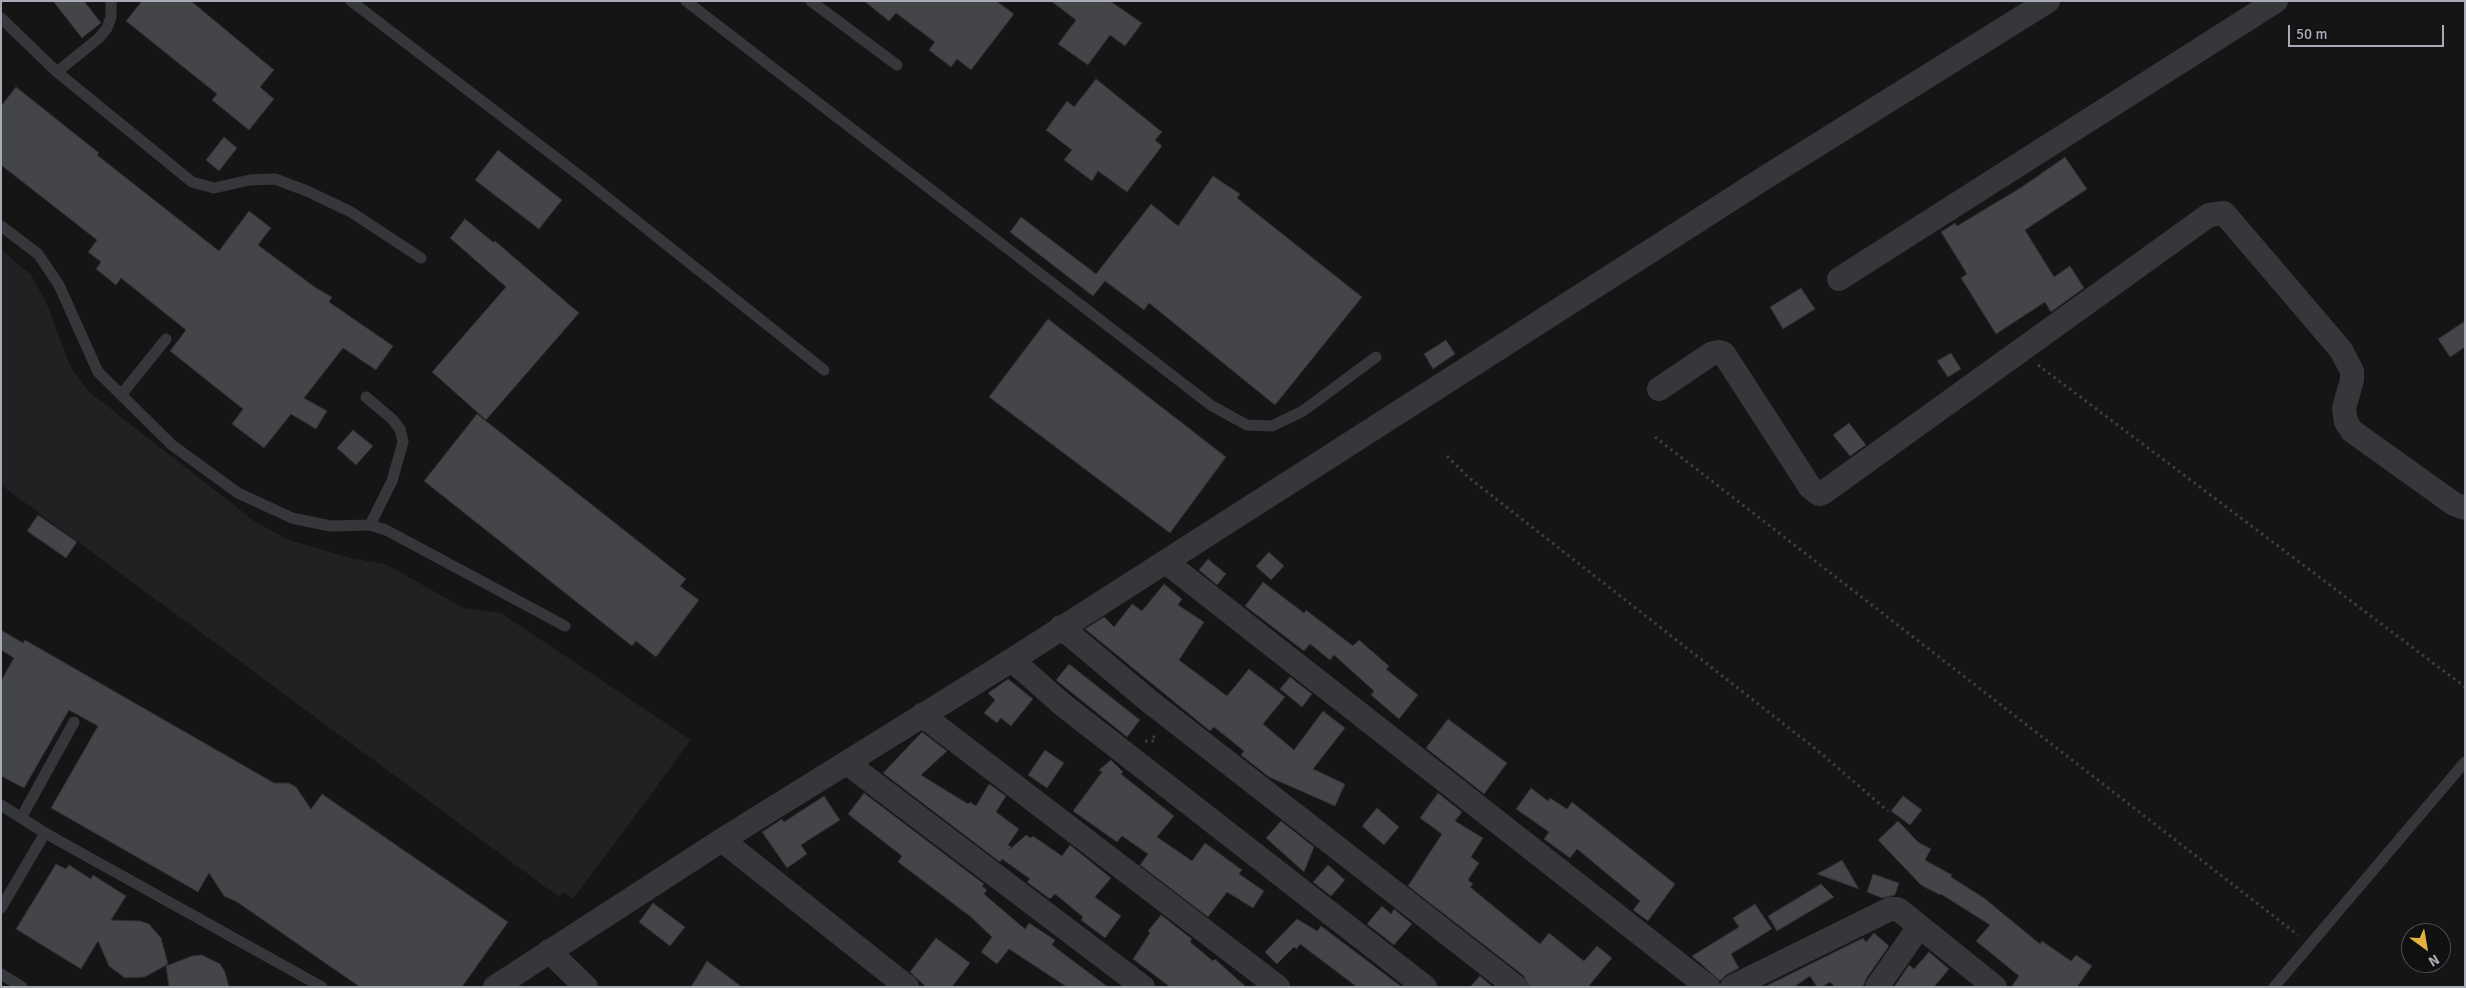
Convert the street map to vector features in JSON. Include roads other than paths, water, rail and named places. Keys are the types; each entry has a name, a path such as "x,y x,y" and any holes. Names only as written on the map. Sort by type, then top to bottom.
{"street":[{"path":"495,987 722,840 1166,562 1766,177 2048,1"},
{"path":"1839,279 2276,1"},
{"path":"1659,389 1711,354 1719,352 1724,354 1810,487 1819,494 2209,215 2224,213 2341,350 2352,371 2352,380 2344,408 2346,422 2352,430 2454,504 2465,508"},
{"path":"1166,562 1700,984"},
{"path":"1061,627 1149,701 1516,987"},
{"path":"1012,660 1062,704 1115,743 1322,909 1425,987"},
{"path":"922,715 1278,987"},
{"path":"847,763 1143,987"},
{"path":"722,840 907,987"},
{"path":"1732,987 1890,909 1898,909 1995,987"},
{"path":"1877,987 1919,927"},
{"path":"549,951 586,987"}],"lane":[{"path":"58,72 100,38 107,28 111,17 111,1"},
{"path":"351,1 584,179 824,370"},
{"path":"686,1 1212,406 1247,425 1272,426 1303,411 1376,357"},
{"path":"811,1 897,65"},
{"path":"1,18 58,72 192,182 214,188 250,180 276,180 307,190 351,212 421,258"},
{"path":"1,226 38,254 59,285 98,372 172,445 238,493 292,518 330,526 370,525 398,535 566,626"},
{"path":"121,395 166,339"},
{"path":"366,397 392,419 400,429 403,442 392,482 370,525"},
{"path":"21,818 74,722"},
{"path":"2274,987 2465,762"},
{"path":"1,805 45,833 322,987"},
{"path":"1,908 45,833"},
{"path":"1,974 22,987"}]}
